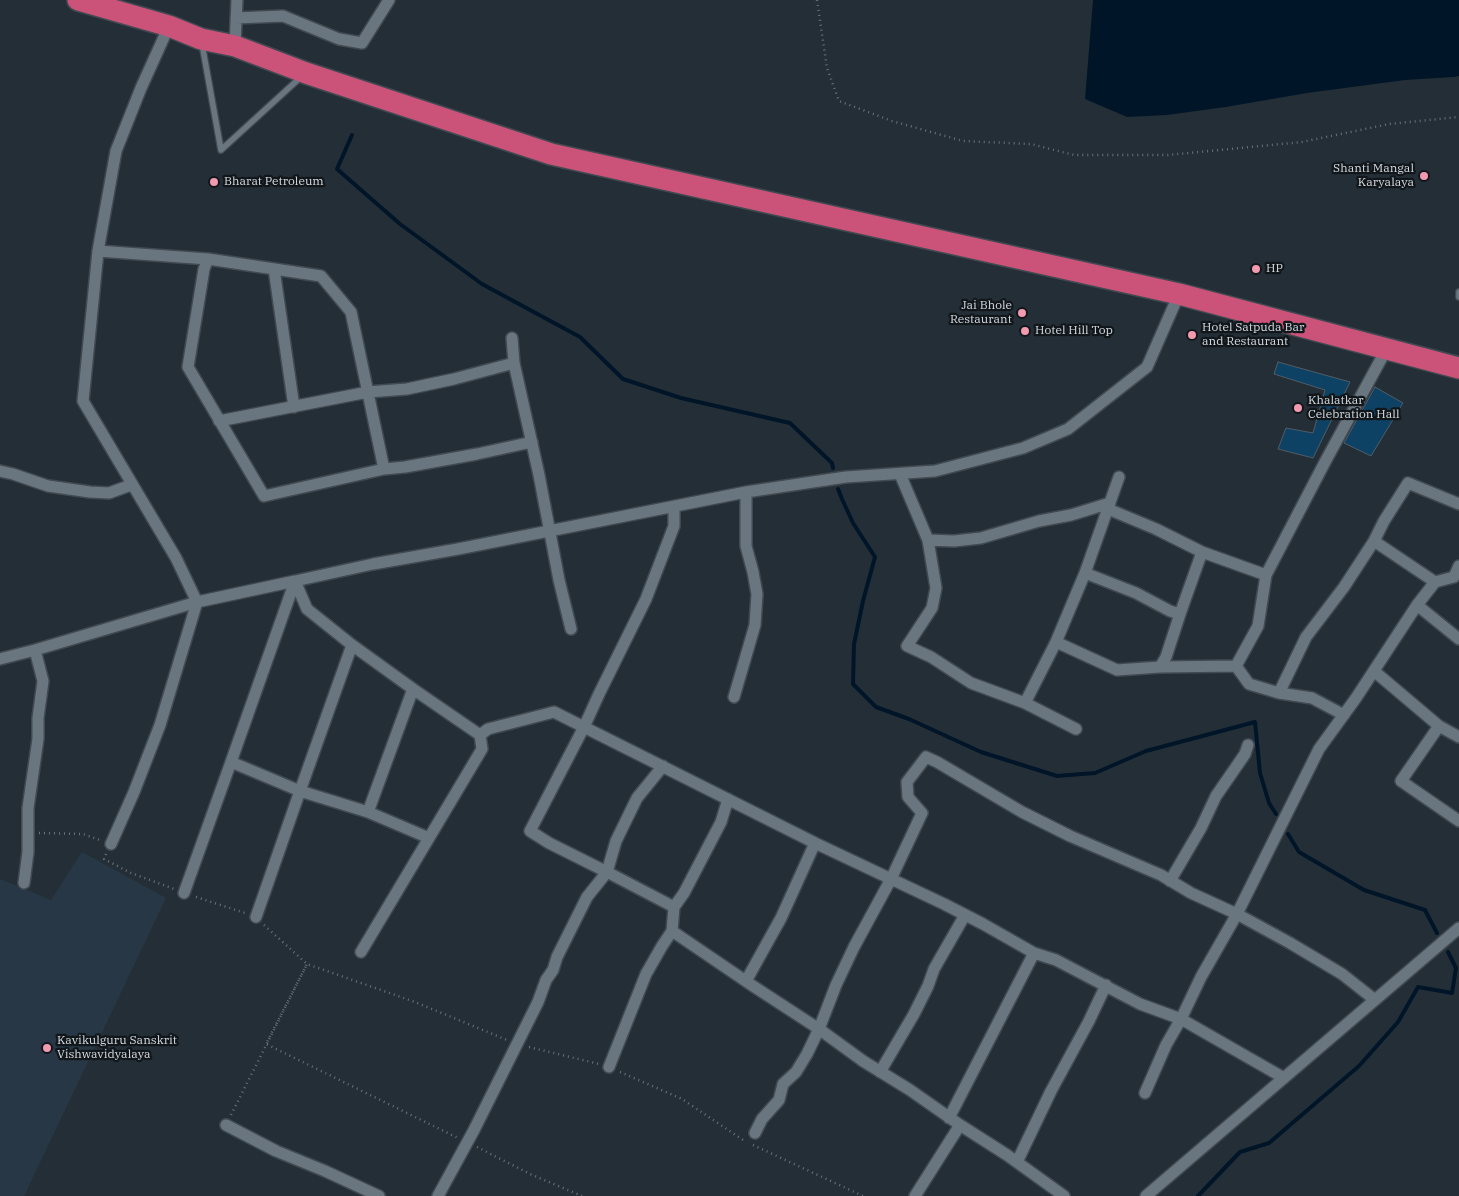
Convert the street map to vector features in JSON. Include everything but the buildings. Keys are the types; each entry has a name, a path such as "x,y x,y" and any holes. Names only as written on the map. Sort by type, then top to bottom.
{"highway":[{"path":"78,0 169,26 201,39 235,46 306,73 551,154 1179,294 1459,368"}],"street":[{"path":"235,46 237,0"},
{"path":"236,18 283,16 340,39 362,43 389,0"},
{"path":"111,844 160,725 197,602 176,558 82,401 98,251 116,151 140,88 169,26"},
{"path":"98,251 208,259 321,276 351,312 384,469"},
{"path":"208,259 204,269 188,367 264,496 384,469 477,454 532,442"},
{"path":"274,269 294,407"},
{"path":"0,659 197,602 373,564 746,492 846,477 935,472 1023,448 1068,429 1147,367 1179,294"},
{"path":"512,338 514,363 571,630"},
{"path":"1236,666 1258,626 1266,575 1386,350"},
{"path":"219,421 368,392 416,387 514,363"},
{"path":"0,471 48,486 90,492 109,493 132,485"},
{"path":"900,474 928,540 936,588 932,608 907,646 931,657 971,682 1025,703 1076,729"},
{"path":"1025,703 1056,642 1085,573 1119,477"},
{"path":"1279,693 1306,637 1344,587 1408,483 1459,504"},
{"path":"734,698 755,625 757,594 746,546 746,492"},
{"path":"928,540 954,541 981,538 1039,521 1109,506 1202,552 1266,575"},
{"path":"674,507 674,526 646,599 584,728 530,831 555,847 674,907"},
{"path":"1374,541 1435,582"},
{"path":"1160,667 1166,657 1202,552"},
{"path":"1144,1093 1201,976 1236,914 1319,749 1374,671 1417,605 1435,582 1454,577 1459,566"},
{"path":"1085,573 1136,593 1170,611 1180,614"},
{"path":"295,581 307,609 352,645 480,735 482,749 361,952"},
{"path":"184,893 295,581"},
{"path":"1417,605 1459,639"},
{"path":"1056,642 1117,670 1160,667 1236,666"},
{"path":"256,917 352,645"},
{"path":"24,883 28,852 28,808 38,739 38,718 43,681 36,650"},
{"path":"1236,666 1249,684 1279,693 1312,698 1344,715"},
{"path":"1374,671 1439,726 1459,737"},
{"path":"368,812 413,689"},
{"path":"480,735 488,729 554,712 815,843 965,915 1034,953 1056,960 1140,1004 1181,1019 1284,1078"},
{"path":"1439,726 1401,781 1459,821"},
{"path":"1170,881 1201,828 1216,796 1245,754 1248,745"},
{"path":"755,1133 762,1119 779,1100 783,1084 796,1072 819,1029 836,985 854,947 891,879 922,813 908,798 907,782 926,757 1030,816 1070,836 1161,875 1290,943 1342,974 1375,1000"},
{"path":"231,762 300,791 368,812 429,838"},
{"path":"438,1196 538,1002 546,980 553,970 557,957 587,897 607,872 616,841 637,798 663,766"},
{"path":"609,1067 646,974 672,931 674,907 721,822 728,799"},
{"path":"746,981 781,918 815,843"},
{"path":"880,1072 914,1014 934,969 965,915"},
{"path":"1146,1196 1459,928"},
{"path":"672,931 819,1029 863,1061 910,1090 960,1126 1017,1162 1064,1196"},
{"path":"949,1118 1034,953"},
{"path":"1017,1162 1051,1091 1106,985"},
{"path":"226,1125 276,1151 379,1196"},
{"path":"915,1196 960,1126"}],"lane":[{"path":"201,39 221,150 306,73"},
{"path":"1459,292 1459,297"}],"path":[{"path":"817,0 827,68 839,101 892,121 962,141 1031,144 1074,155 1168,155 1302,142 1389,124 1459,117"},
{"path":"28,833 83,834 111,844 104,859 131,874 256,917 307,964 415,1002 516,1044 609,1067 682,1099 742,1140 863,1196"},
{"path":"226,1125 307,964"},
{"path":"307,964 266,1044 530,1174 582,1196"}],"shaded area":[{"path":"1093,0 1459,0 1459,76 1405,80 1307,93 1167,115 1127,117 1085,99"},
{"name":"Kavikulguru Sanskrit Vishwavidyalaya","path":"82,852 166,898 24,1196 0,1196 0,879 51,900"}],"waterway":[{"path":"352,135 337,169 400,224 482,284 580,337 623,379 681,398 790,423 832,463 833,468"},
{"path":"838,489 853,523 875,557 854,644 853,684 876,707 909,719 981,752 1057,776 1095,773 1146,751 1255,722 1260,773 1269,803 1276,814"},
{"path":"1288,834 1299,852 1364,890 1425,910 1437,933"},
{"path":"1198,1196 1240,1152 1269,1143 1359,1066 1398,1022 1418,987 1452,993 1456,968 1448,952"}],"place":[{"name":"Shanti Mangal Karyalaya","path":"1424,176"},
{"name":"Bharat Petroleum","path":"214,182"},
{"name":"HP","path":"1256,269"},
{"name":"Jai Bhole Restaurant","path":"1022,313"},
{"name":"Hotel Hill Top","path":"1025,331"},
{"name":"Hotel Satpuda Bar and Restaurant","path":"1192,335"},
{"name":"Khalatkar Celebration Hall","path":"1298,408"},
{"name":"Kavikulguru Sanskrit Vishwavidyalaya","path":"47,1048"}]}
